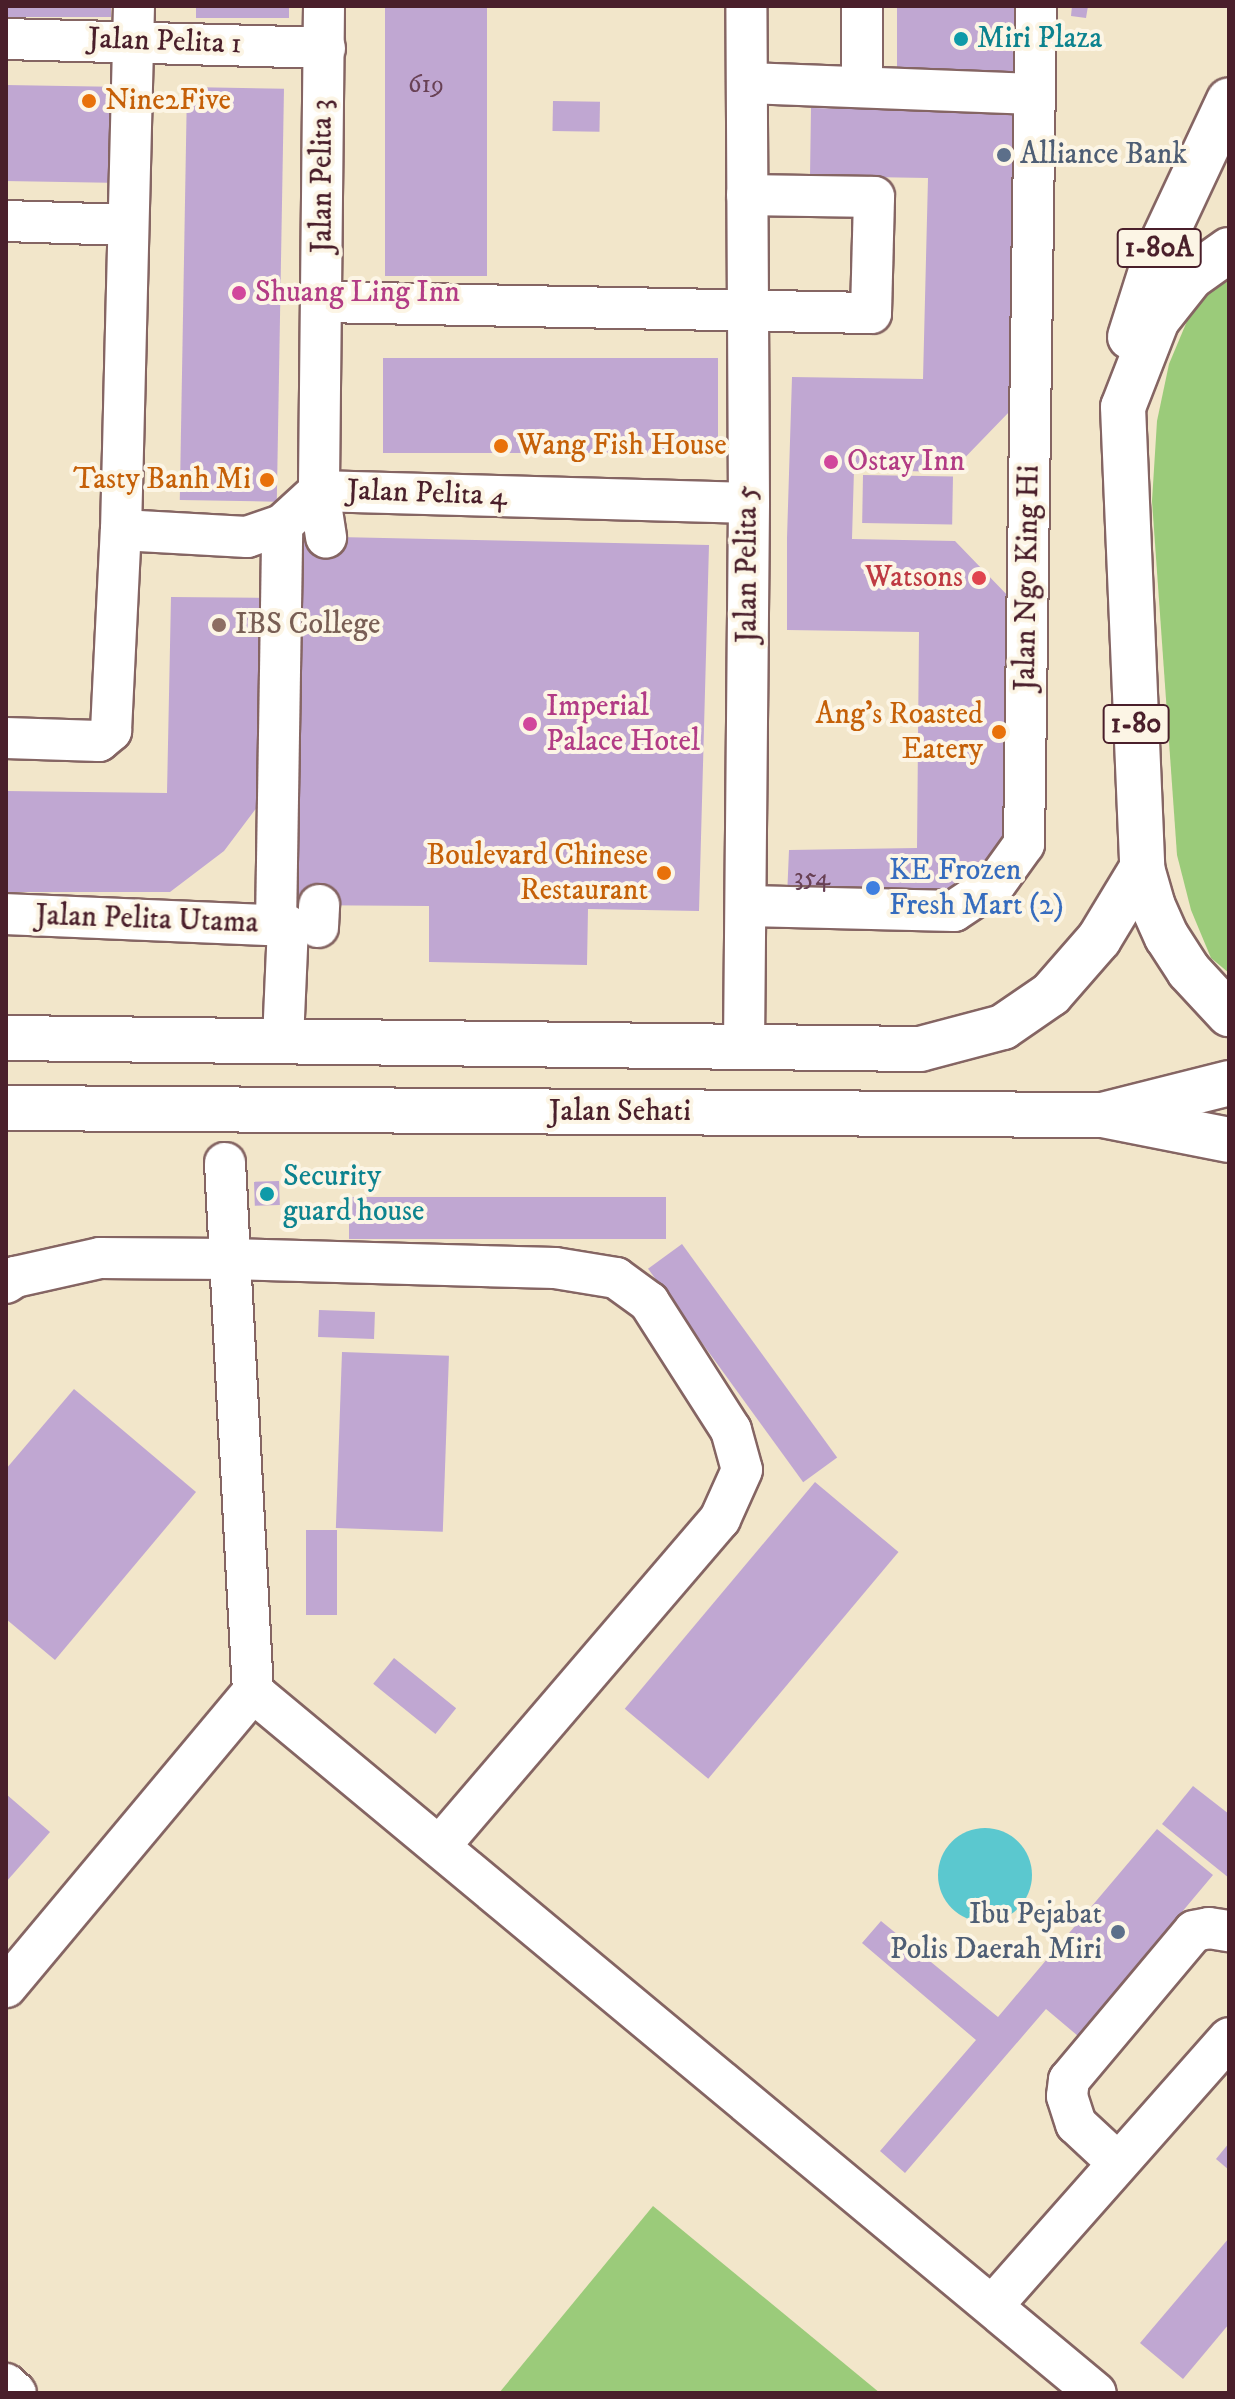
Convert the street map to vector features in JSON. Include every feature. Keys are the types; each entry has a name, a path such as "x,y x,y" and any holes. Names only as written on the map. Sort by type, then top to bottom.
{"main road":[{"name":"1-80A","path":"1123,407 1126,355 1155,258 1229,100"},
{"name":"1-80","path":"1229,250 1191,277 1157,320 1123,407 1142,868 1152,904 1167,937 1189,971 1229,1014"},
{"path":"6,1038 920,1049 1003,1027 1051,994 1099,939 1142,868"},
{"name":"Jalan Sehati","path":"6,1108 1102,1115 1229,1083"},
{"path":"1102,1115 1229,1140"}],"street":[{"name":"Jalan Pelita 3","path":"324,6 319,491 326,537"},
{"name":"Jalan Pelita 5","path":"744,1046 748,906 749,503 746,6"},
{"path":"862,6 862,86"},
{"name":"Jalan Ngo King Hi","path":"748,906 954,911 996,883 1024,844 1036,6"},
{"name":"Jalan Pelita 1","path":"6,39 134,23 325,48"},
{"path":"6,738 99,741 111,731 121,530 134,23"},
{"path":"748,83 1034,94"},
{"path":"322,302 747,308 871,313 874,197 747,195"},
{"path":"6,221 127,225"},
{"name":"Jalan Pelita 4","path":"121,530 247,537 282,525 319,491 749,503"},
{"path":"282,525 300,921 283,1042"},
{"name":"Jalan Pelita Utama","path":"6,914 300,921"},
{"path":"6,1987 253,1692 225,1163"},
{"path":"6,1283 15,1277 100,1258 555,1268 616,1278 649,1302 731,1430 742,1470 720,1519 441,1845"},
{"path":"253,1692 994,2304 1096,2393"},
{"path":"1118,2163 1076,2124 1067,2096 1069,2080 1194,1931 1209,1928 1229,1931"},
{"path":"994,2304 1229,2038"},
{"path":"6,2384 16,2393"}],"green space":[{"path":"1229,272 1229,973 1211,958 1191,910 1177,855 1152,501 1157,421 1169,364 1190,314 1213,283"},
{"path":"653,2206 880,2393 499,2393"}],"water":[{"path":"985,1828 1003,1832 1018,1842 1028,1857 1032,1875 1028,1893 1018,1908 1003,1918 985,1922 967,1918 952,1908 942,1893 938,1875 942,1857 952,1842 967,1832"}],"building":[{"path":"6,6 111,6 111,17 6,17"},
{"path":"196,6 289,6 289,18 196,18"},
{"path":"385,6 487,6 487,276 385,276"},
{"name":"Miri Plaza","path":"897,6 1024,6 1024,72 897,72"},
{"path":"1072,6 1088,6 1086,18 1071,16"},
{"path":"6,85 110,87 108,183 6,181"},
{"path":"187,87 284,89 277,502 180,500"},
{"path":"553,101 600,102 599,132 552,131"},
{"path":"811,108 1018,112 1010,411 951,472 854,470 852,539 955,541 1011,599 1004,844 949,897 787,897 789,850 917,848 919,632 787,630 787,538 792,377 923,379 928,178 810,176"},
{"path":"383,358 718,358 718,453 383,453"},
{"path":"863,475 953,477 952,525 862,523"},
{"name":"Imperial Palace Hotel","path":"292,536 709,545 699,911 588,909 587,965 429,962 429,906 286,905"},
{"path":"171,597 270,598 267,794 224,851 170,892 6,892 6,791 167,793"},
{"name":"Security guard house","path":"279,1181 280,1205 255,1206 254,1182"},
{"path":"349,1197 666,1197 666,1239 349,1239"},
{"path":"682,1244 837,1458 803,1482 648,1269"},
{"path":"319,1310 375,1312 374,1339 318,1337"},
{"path":"342,1352 449,1356 443,1532 336,1528"},
{"path":"74,1389 196,1492 55,1660 6,1619 6,1469"},
{"path":"815,1482 898,1552 708,1779 625,1709"},
{"path":"306,1530 337,1530 337,1615 306,1615"},
{"path":"394,1658 456,1708 435,1734 373,1684"},
{"path":"1193,1786 1229,1814 1229,1878 1162,1824"},
{"path":"6,1794 50,1832 6,1882"},
{"path":"1157,1829 1213,1875 1078,2036 1046,2009 905,2173 880,2151 976,2040 862,1943 881,1921 998,2017"},
{"path":"1229,2143 1229,2170 1216,2159"},
{"path":"1229,2238 1229,2324 1183,2379 1140,2343"}],"place":[{"name":"Miri Plaza","path":"961,39"},
{"name":"Nine2Five","path":"89,101"},
{"name":"Alliance Bank","path":"1004,155"},
{"name":"Shuang Ling Inn","path":"239,293"},
{"name":"Wang Fish House","path":"501,446"},
{"name":"Ostay Inn","path":"831,462"},
{"name":"Tasty Banh Mi","path":"267,480"},
{"name":"Watsons","path":"979,578"},
{"name":"IBS College","path":"219,625"},
{"name":"Imperial Palace Hotel","path":"530,724"},
{"name":"Ang's Roasted Eatery","path":"999,732"},
{"name":"Boulevard Chinese Restaurant","path":"664,873"},
{"name":"KE Frozen Fresh Mart (2)","path":"873,888"},
{"name":"Security guard house","path":"267,1194"},
{"name":"Ibu Pejabat Polis Daerah Miri","path":"1118,1932"}]}
